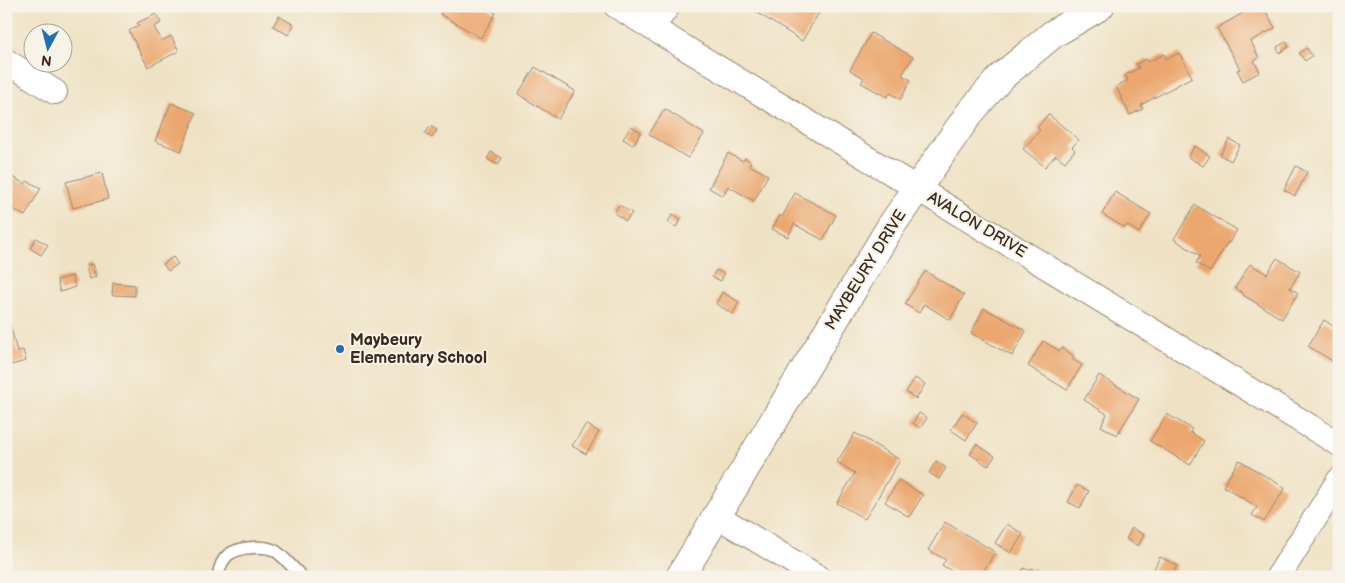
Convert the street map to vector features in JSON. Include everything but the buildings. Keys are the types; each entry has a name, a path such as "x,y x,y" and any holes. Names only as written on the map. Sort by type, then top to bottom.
{"street":[{"name":"AVALON DRIVE","path":"616,6 1339,444"},
{"path":"652,28 668,6"},
{"name":"MAYBEURY DRIVE","path":"680,577 892,226 969,114 1000,78 1053,34 1100,6"},
{"path":"6,61 54,92"},
{"path":"1278,577 1339,480"},
{"path":"717,516 818,577"}],"lane":[{"path":"218,577 220,569 228,556 242,549 260,547 276,551 302,577"}],"place":[{"name":"Maybeury Elementary School","path":"340,349"}]}
